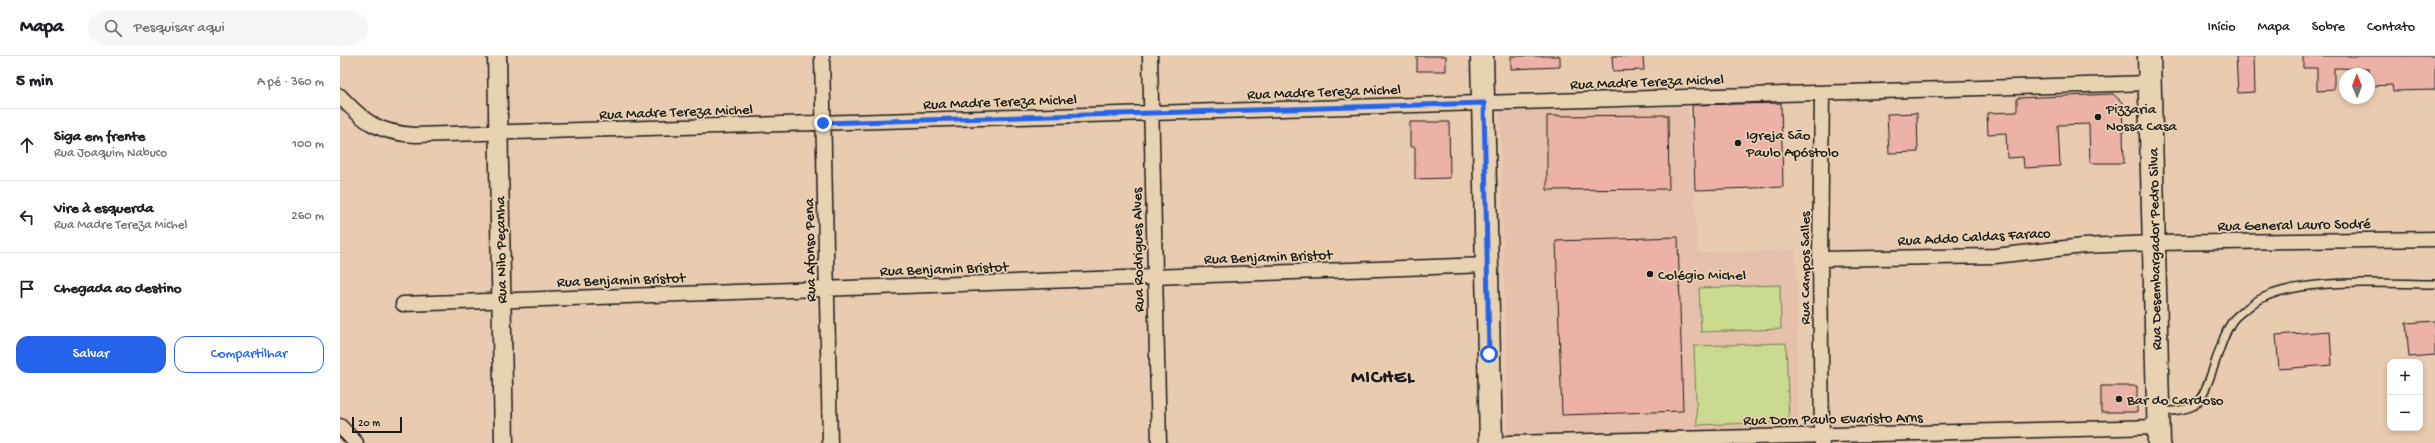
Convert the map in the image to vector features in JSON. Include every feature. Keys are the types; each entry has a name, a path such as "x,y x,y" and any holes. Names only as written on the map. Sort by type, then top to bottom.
{"main road":[{"path":"1482,56 1491,443"},
{"name":"Rua Desembargador Pedro Silva","path":"2150,56 2159,428"}],"street":[{"name":"Rua Nilo Peçanha","path":"497,56 504,443"},
{"name":"Rua Afonso Pena","path":"822,56 830,443"},
{"name":"Rua Rodrigues Alves","path":"1150,56 1159,443"},
{"name":"Rua Madre Tereza Michel","path":"340,96 363,118 384,131 415,134 498,133 2150,83"},
{"name":"Rua Campos Salles","path":"1822,93 1820,259 1822,439"},
{"name":"Rua General Lauro Sodré","path":"2154,243 2435,239"},
{"name":"Rua Addo Caldas Faraco","path":"1820,259 1995,256 2083,246 2154,243"},
{"name":"Rua Benjamin Bristot","path":"403,304 1487,265"},
{"path":"340,426 356,443"},
{"name":"Rua Dom Paulo Evaristo Arns","path":"1508,443 1822,439 2159,428"}],"lane":[{"path":"2159,428 2184,410 2195,406 2204,394 2221,342 2234,319 2256,302 2286,290 2320,286 2435,284"}],"shaded area":[{"name":"Colégio Michel","path":"1688,107 1698,253 1796,250 1799,430 1508,439 1500,110"}],"green space":[{"path":"1780,285 1781,329 1701,332 1699,288"},
{"path":"1786,343 1789,422 1697,425 1694,346"}],"building":[{"path":"1417,56 1446,56 1446,71 1417,71"},
{"path":"1511,56 1560,56 1560,67 1511,69"},
{"path":"1612,56 1643,56 1644,70 1613,71"},
{"path":"2236,56 2254,56 2255,92 2238,93"},
{"path":"2303,56 2435,56 2435,90 2393,91 2392,85 2375,86 2375,68 2334,68 2334,90 2317,91 2317,68 2303,68"},
{"path":"2113,94 2122,102 2124,163 2090,163 2089,124 2058,125 2060,166 2024,168 2023,157 2007,158 2006,133 1988,134 1987,113 2017,112 2017,98"},
{"name":"Igreja São Paulo Apóstolo","path":"1781,103 1783,187 1695,190 1692,105"},
{"path":"1917,113 1918,152 1889,153 1887,114"},
{"path":"1668,115 1669,189 1547,190 1547,116"},
{"path":"1410,122 1449,122 1450,178 1415,179 1415,147 1410,147"},
{"path":"1678,237 1683,411 1562,415 1556,241"},
{"path":"2435,321 2435,355 2409,357 2406,323"},
{"path":"2330,331 2332,365 2279,369 2276,335"},
{"name":"Bar do Cardoso","path":"2101,386 2137,386 2137,412 2101,412"}],"place":[{"name":"Pizzaria Nossa Casa","path":"2098,117"},
{"name":"Igreja São Paulo Apóstolo","path":"1738,143"},
{"name":"Colégio Michel","path":"1650,274"},
{"name":"Bar do Cardoso","path":"2119,399"}],"district":[{"name":"MICHEL","path":"1383,375"}],"route":[{"path":"823,123 1484,103 1489,354"}]}
